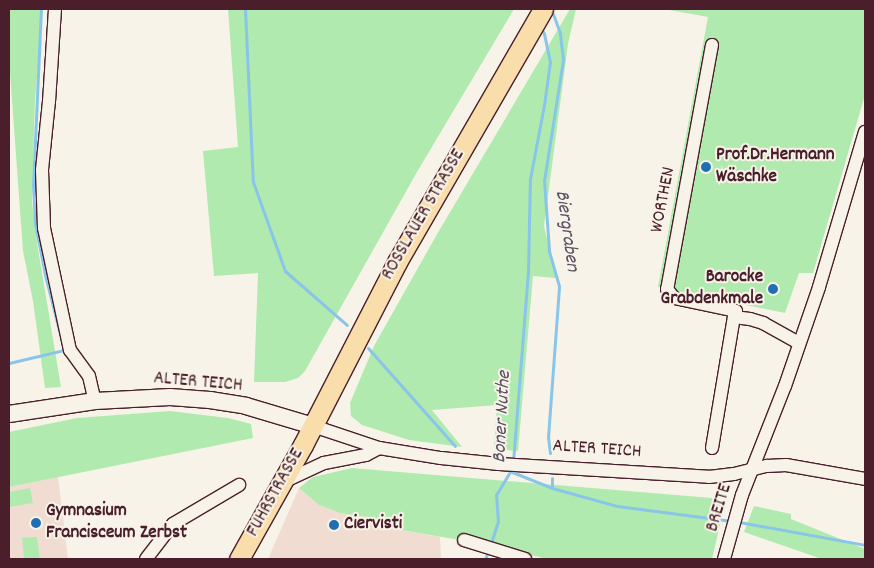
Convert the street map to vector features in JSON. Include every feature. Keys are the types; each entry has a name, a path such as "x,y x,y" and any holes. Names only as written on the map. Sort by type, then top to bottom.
{"main road":[{"name":"ROSSLAUER STRASSE","path":"313,426 397,262 543,9"},
{"name":"ALTER TEICH","path":"9,414 95,401 170,397 210,400 262,410 313,426"},
{"name":"FUHRSTRASSE","path":"239,559 313,426"}],"street":[{"path":"55,9 42,170 44,228 70,350 89,376 95,401"},
{"name":"WORTHEN","path":"712,45 667,290 674,298 735,314"},
{"name":"BREITE","path":"724,559 753,468 819,287 865,132"},
{"path":"712,448 735,314 763,323 799,343"},
{"name":"ALTER TEICH","path":"313,426 379,448 441,458 499,464 709,477 776,465 795,466 865,479"},
{"path":"283,482 324,464 366,455 379,448"},
{"path":"146,559 173,524 239,485"},
{"path":"464,540 525,559"}],"shaded area":[{"name":"Gymnasium Francisceum Zerbst","path":"58,477 68,559 9,559 9,487"},
{"name":"Ciervisti","path":"299,488 319,505 340,513 367,517 390,528 440,537 441,559 268,559"}],"green space":[{"path":"9,9 43,9 35,100 32,202 61,387 45,388 33,301 23,251 9,59"},
{"path":"228,9 514,9 417,172 305,371 298,378 285,382 254,382 258,273 214,276 203,151 238,147"},
{"path":"570,9 576,9 568,44 544,226 556,278 533,276 518,451 494,449 497,405 432,410 462,447 409,440 362,425 351,416 350,403 374,346 436,236"},
{"path":"664,9 865,9 865,95 813,273 799,273 785,313 658,287 708,17"},
{"path":"170,411 228,418 251,424 253,438 9,487 9,432 77,418"},
{"path":"352,468 712,498 719,502 723,512 712,559 547,559 500,547 390,528 367,517 340,513 319,505 299,488 313,477"},
{"path":"30,488 33,503 9,507 9,492"},
{"path":"754,506 791,514 791,519 865,549 865,559 822,559 744,532"},
{"path":"37,537 40,559 24,559 22,538"}],"waterway":[{"path":"9,363 64,350 45,275 35,223 33,185 41,9"},
{"path":"245,9 253,182 285,271 347,325"},
{"name":"Biergraben","path":"550,453 548,437 559,286 549,250 544,181 563,59 560,33 553,14"},
{"name":"Boner Nuthe","path":"513,462 528,271 530,179 550,62 541,27"},
{"path":"368,348 455,446"},
{"path":"490,546 498,522 496,495 512,468"},
{"name":"Boner Nuthe","path":"512,472 552,488 617,506 732,521"},
{"name":"Biergraben","path":"552,478 552,488"},
{"name":"Boner Nuthe","path":"739,522 865,545"},
{"path":"485,559 488,552"}],"place":[{"name":"Prof.Dr.Hermann Wäschke","path":"706,167"},
{"name":"Barocke Grabdenkmale","path":"773,289"},
{"name":"Gymnasium Francisceum Zerbst","path":"36,523"},
{"name":"Ciervisti","path":"334,525"}]}
